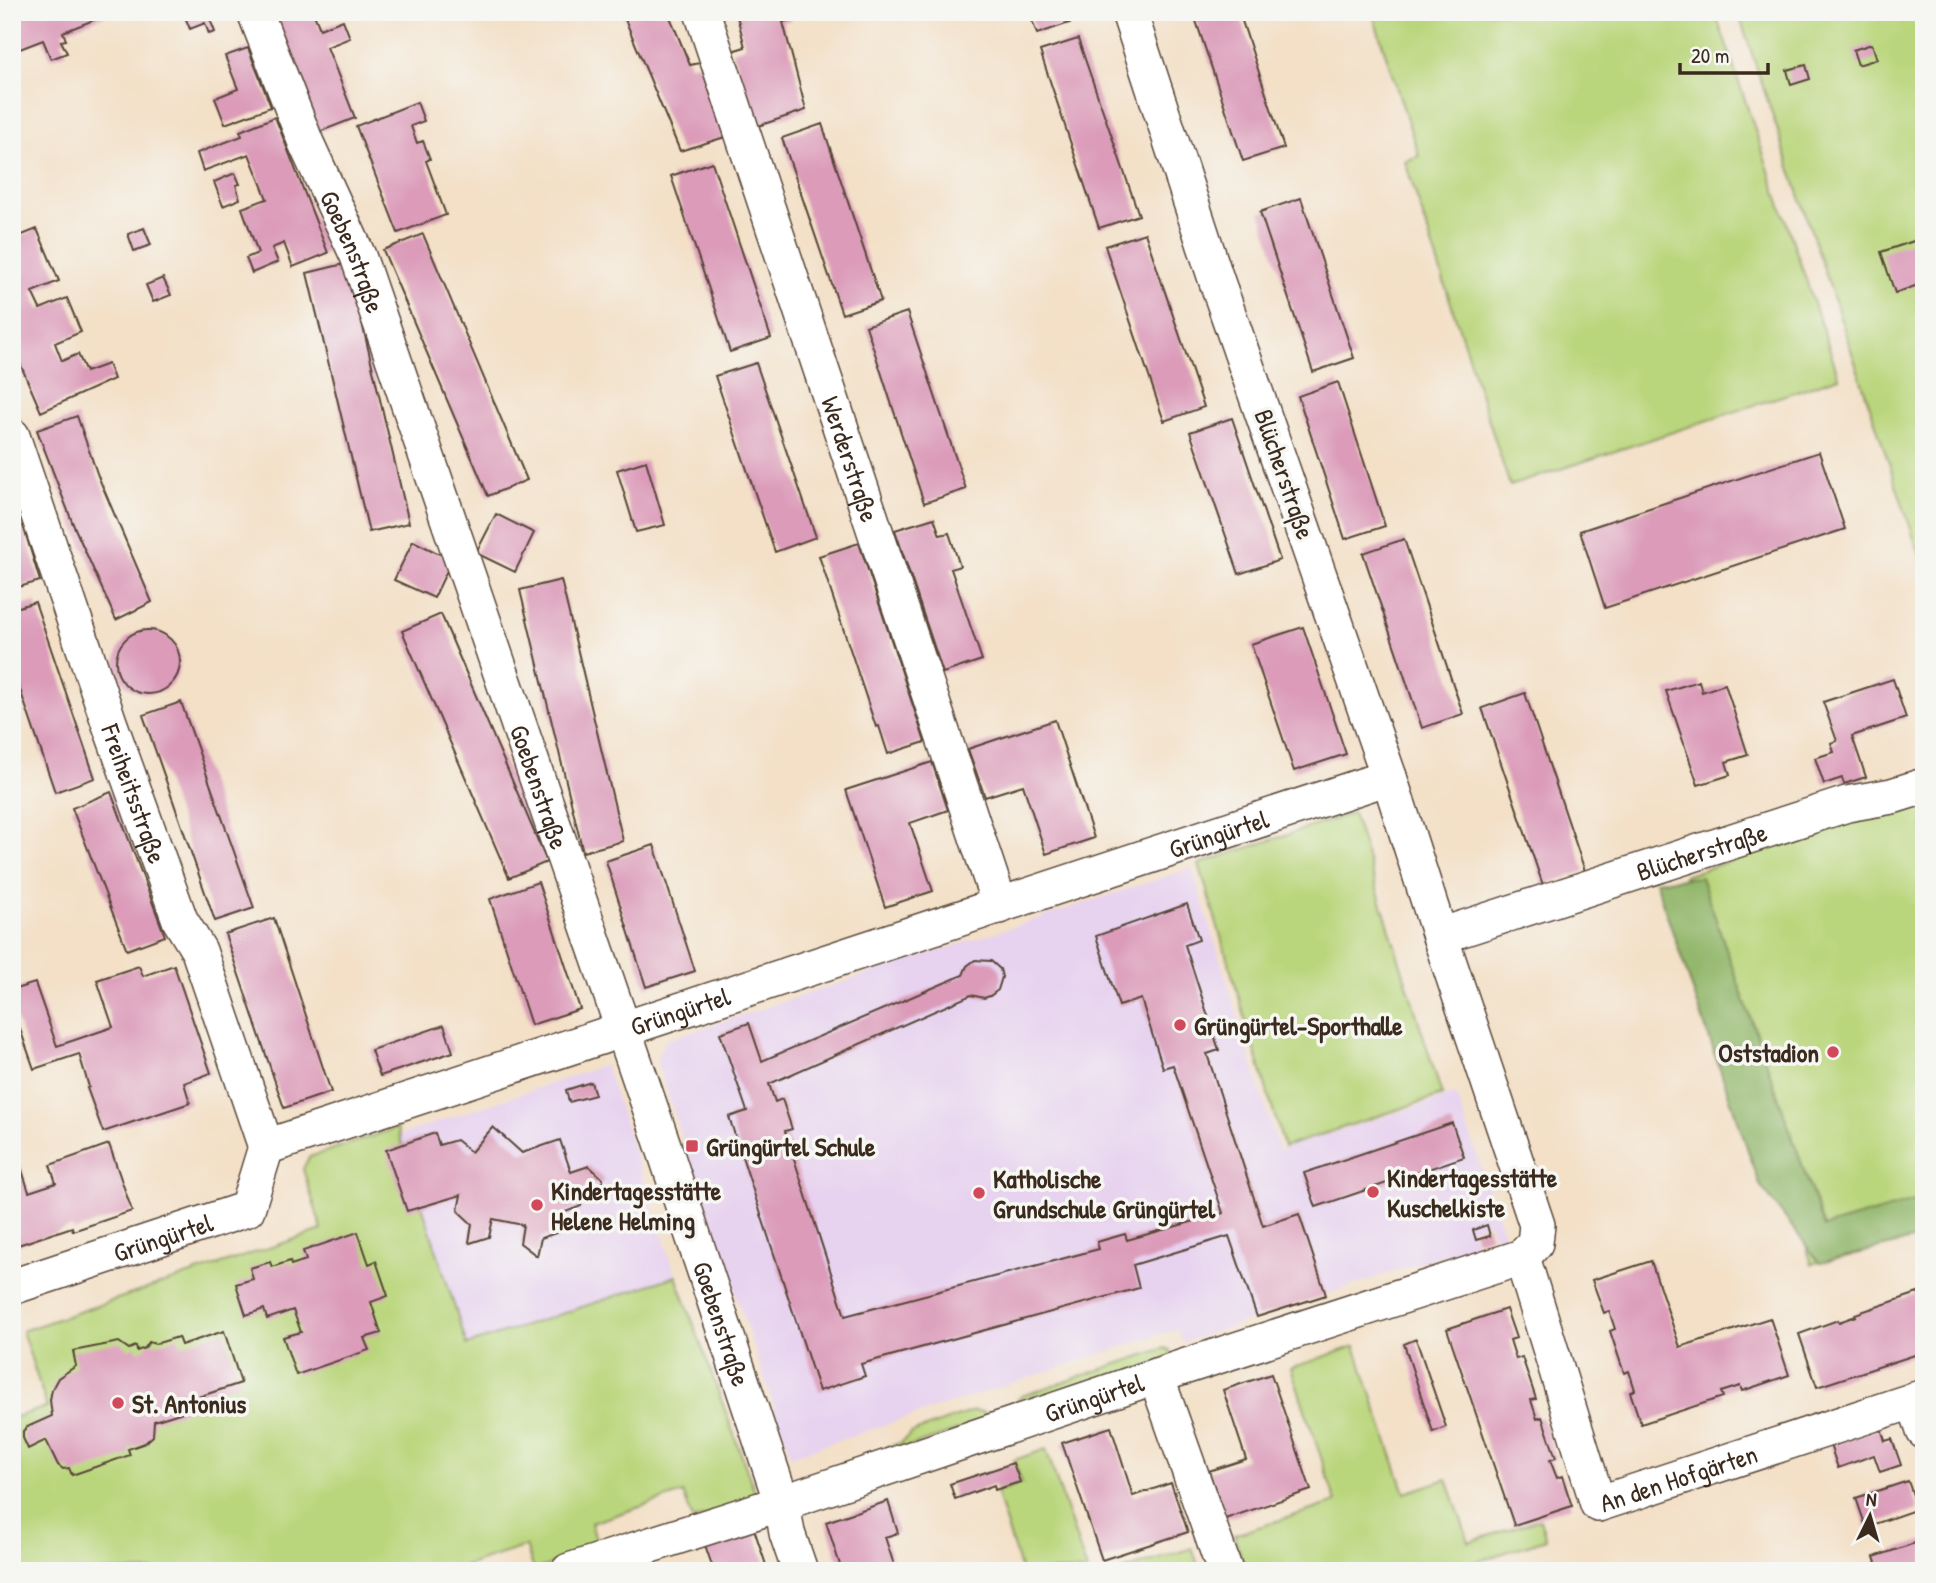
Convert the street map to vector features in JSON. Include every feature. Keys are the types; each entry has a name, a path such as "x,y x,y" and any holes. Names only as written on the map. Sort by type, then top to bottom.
{"street":[{"name":"Goebenstraße","path":"256,12 306,143 358,256 666,1154 782,1503 787,1533 800,1571"},
{"name":"Werderstraße","path":"702,12 1000,906"},
{"name":"Blücherstraße","path":"1129,12 1216,279 1390,777 1537,1225 1528,1250"},
{"name":"Freiheitsstraße","path":"12,436 109,722 180,920 199,951 266,1147"},
{"name":"Grüngürtel","path":"12,1287 247,1209 266,1147 1390,777"},
{"name":"Blücherstraße","path":"1440,936 1847,804 1892,796 1924,786"},
{"name":"Grüngürtel","path":"569,1571 782,1503 1528,1250"},
{"name":"An den Hofgärten","path":"1528,1250 1598,1504 1920,1409"},
{"path":"1156,1376 1225,1571"}],"shaded area":[{"name":"Katholische Grundschule Grüngürtel","path":"1192,868 1279,1150 1456,1094 1504,1234 1494,1237 1489,1223 1471,1228 1476,1244 1182,1343 1177,1329 791,1456 656,1060 666,1040"},
{"name":"Kindertagesstätte Helene Helming","path":"605,1065 676,1276 467,1345 400,1135"}],"green space":[{"path":"1372,12 1715,12 1839,377 1510,486 1405,161 1419,156"},
{"path":"1738,12 1924,12 1924,568"},
{"name":"Oststadion","path":"1924,798 1924,1228 1812,1264 1684,876"},
{"path":"1353,813 1442,1095 1284,1147 1199,864"},
{"path":"1701,877 1824,1227 1924,1198 1924,1237 1820,1263 1760,1185 1655,881"},
{"path":"397,1128 467,1345 676,1276 757,1498 693,1520 683,1493 591,1523 599,1550 534,1570 526,1546 449,1571 17,1571 12,1555 12,1418 47,1407 22,1331 322,1230 303,1169 309,1157"},
{"path":"1355,1346 1405,1493 1447,1479 1469,1542 1540,1519 1546,1539 1448,1571 1431,1571 1428,1563 1429,1571 1339,1571 1337,1566 1321,1571 1246,1571 1234,1535 1336,1502 1291,1368"},
{"path":"1165,1348 1170,1350 1172,1358 1020,1409 1017,1401 1021,1396"},
{"path":"973,1411 984,1412 987,1421 889,1453 887,1447 901,1443 911,1433"},
{"path":"1046,1449 1087,1571 1021,1571 996,1492 1022,1483 1014,1460"},
{"path":"1192,1548 1200,1571 1122,1571"}],"building":[{"path":"114,12 63,32 66,40 61,41 67,53 51,59 43,40 12,52 12,14"},
{"path":"183,12 207,12 215,32 209,34 205,23 190,29"},
{"path":"273,12 313,12 320,29 343,20 350,38 327,47 355,118 319,132"},
{"path":"622,12 668,12 690,65 700,63 725,137 680,151"},
{"path":"736,12 789,12 791,20 783,22 806,110 758,126 732,51 745,47"},
{"path":"1029,12 1095,12 1096,14 1037,34"},
{"path":"1193,12 1239,12 1284,148 1243,161"},
{"path":"1078,39 1139,215 1099,228 1040,51"},
{"path":"1872,44 1877,59 1858,65 1853,50"},
{"path":"248,48 271,107 225,124 215,98 238,89 225,56"},
{"path":"1806,65 1810,79 1791,85 1787,70"},
{"path":"417,102 424,121 411,126 417,143 423,141 430,159 426,161 446,215 398,233 356,126"},
{"path":"275,117 328,253 293,267 284,243 272,248 278,262 252,273 246,258 258,253 242,208 267,199 249,154 203,171 197,153 242,136 240,131"},
{"path":"822,124 881,301 842,314 782,138"},
{"path":"712,162 771,338 730,352 671,176"},
{"path":"235,173 240,184 236,185 240,199 223,206 214,182"},
{"path":"1301,198 1354,358 1313,372 1260,212"},
{"path":"144,228 151,245 134,251 128,234"},
{"path":"37,229 59,281 32,292 40,309 67,298 81,332 55,343 62,361 78,354 86,372 108,364 114,379 41,412 12,345 12,239"},
{"path":"1145,233 1204,407 1164,421 1105,246"},
{"path":"423,234 527,480 488,496 383,250"},
{"path":"1923,238 1924,283 1895,293 1881,252"},
{"path":"348,263 409,523 369,532 307,273"},
{"path":"163,278 171,295 153,302 146,285"},
{"path":"907,312 966,489 924,503 866,326"},
{"path":"756,363 816,537 775,552 715,376"},
{"path":"1338,382 1385,526 1345,539 1298,396"},
{"path":"77,416 98,476 152,602 116,620 73,524 37,430"},
{"path":"1232,418 1280,560 1239,574 1190,432"},
{"path":"1819,452 1845,529 1605,608 1580,531"},
{"path":"646,461 665,525 636,532 617,470"},
{"path":"12,489 40,581 12,589"},
{"path":"496,514 534,533 515,572 476,553"},
{"path":"934,518 940,535 949,533 960,566 951,569 982,660 943,673 895,530"},
{"path":"1404,539 1463,714 1422,728 1363,553"},
{"path":"413,541 452,560 434,598 394,580"},
{"path":"859,543 925,742 888,754 879,726 876,727 819,556"},
{"path":"561,580 623,841 583,852 520,590"},
{"path":"35,602 95,778 55,792 12,666 12,609"},
{"path":"441,614 547,862 509,878 402,631"},
{"path":"1303,627 1346,754 1294,771 1251,644"},
{"path":"148,630 166,636 174,644 180,662 174,680 166,688 148,694 130,688 122,680 116,662 122,644 130,636"},
{"path":"1893,679 1906,718 1852,736 1866,777 1844,784 1842,778 1824,784 1815,758 1834,752 1831,743 1837,741 1823,702"},
{"path":"1699,681 1702,692 1725,684 1748,755 1726,762 1730,775 1698,785 1666,691"},
{"path":"1525,693 1585,871 1543,885 1482,708"},
{"path":"181,702 254,908 215,921 143,715"},
{"path":"1055,720 1094,838 1046,854 1023,785 985,797 968,749"},
{"path":"932,762 948,810 910,823 933,891 885,907 846,790"},
{"path":"111,792 165,936 127,950 72,808"},
{"path":"654,845 695,971 646,987 606,861"},
{"path":"538,882 580,1009 531,1025 490,899"},
{"path":"1187,904 1199,940 1185,945 1219,1050 1207,1054 1263,1226 1299,1214 1326,1295 1257,1317 1229,1236 1133,1265 1139,1288 861,1364 865,1376 819,1391 729,1117 747,1111 720,1033 749,1023 762,1061 963,975 967,966 975,960 991,961 1000,969 1002,977 998,990 990,996 984,998 971,995 769,1084 775,1102 782,1099 792,1129 785,1131 845,1316 1099,1249 1097,1242 1125,1234 1127,1240 1223,1213 1173,1065 1163,1068 1141,999 1119,1006 1096,936"},
{"path":"274,918 331,1092 284,1108 225,934"},
{"path":"174,965 211,1073 184,1083 190,1103 103,1132 87,1088 89,1087 79,1054 34,1069 12,1006 12,990 35,983 57,1046 113,1027 97,980 139,966 143,976"},
{"path":"444,1025 453,1052 380,1076 371,1050"},
{"path":"591,1082 595,1095 569,1102 566,1090"},
{"path":"1452,1123 1464,1157 1316,1207 1304,1173"},
{"path":"493,1127 522,1153 560,1140 571,1172 589,1166 603,1179 603,1182 585,1187 581,1206 563,1213 559,1232 541,1238 537,1256 520,1243 523,1225 493,1219 489,1237 470,1243 472,1224 458,1211 461,1195 407,1211 386,1150 435,1133 439,1145 456,1140 471,1152"},
{"path":"109,1144 132,1211 73,1231 72,1227 12,1247 12,1169 21,1167 29,1192 56,1183 50,1165"},
{"path":"1487,1225 1490,1236 1476,1240 1473,1230"},
{"path":"358,1232 369,1264 376,1261 388,1296 371,1302 381,1333 364,1338 369,1350 296,1375 283,1337 301,1332 293,1310 267,1319 264,1309 246,1315 236,1284 253,1279 250,1268 270,1262 272,1267 290,1261 291,1265 306,1260 303,1251"},
{"path":"1651,1261 1680,1347 1770,1318 1789,1375 1742,1391 1740,1386 1721,1392 1723,1397 1641,1424 1630,1392 1635,1390 1629,1371 1624,1373 1610,1331 1615,1329 1609,1311 1604,1313 1592,1280"},
{"path":"1924,1291 1924,1352 1817,1387 1799,1334"},
{"path":"1506,1309 1516,1338 1510,1340 1516,1359 1522,1357 1536,1399 1531,1400 1537,1419 1542,1417 1556,1458 1550,1460 1557,1478 1562,1476 1572,1506 1514,1525 1447,1329"},
{"name":"St. Antonius","path":"224,1331 241,1383 186,1401 189,1410 154,1421 153,1436 145,1443 128,1449 130,1455 72,1475 69,1468 63,1469 58,1465 46,1440 28,1449 23,1431 52,1416 52,1389 58,1378 76,1366 73,1351 119,1342 129,1349 136,1346 137,1351 145,1348 149,1342 155,1344 178,1337 181,1345"},
{"path":"1416,1339 1446,1427 1433,1432 1404,1344"},
{"path":"1271,1374 1311,1490 1225,1519 1209,1471 1246,1459 1223,1390"},
{"path":"1111,1427 1133,1496 1171,1483 1188,1532 1102,1560 1062,1443"},
{"path":"1881,1428 1885,1441 1892,1439 1901,1465 1880,1472 1874,1455 1838,1468 1830,1445"},
{"path":"1013,1463 1020,1482 995,1490 994,1485 955,1499 950,1484"},
{"path":"1908,1481 1918,1509 1866,1527 1856,1498"},
{"path":"888,1501 898,1533 885,1537 896,1571 842,1571 826,1522"},
{"path":"753,1526 768,1571 714,1571 704,1542"},
{"path":"1924,1540 1924,1571 1879,1571 1874,1557"}],"place":[{"name":"Grüngürtel-Sporthalle","path":"1180,1025"},
{"name":"Oststadion","path":"1833,1052"},
{"name":"Grüngürtel Schule","path":"692,1146"},
{"name":"Kindertagesstätte Kuschelkiste","path":"1373,1192"},
{"name":"Katholische Grundschule Grüngürtel","path":"979,1193"},
{"name":"Kindertagesstätte Helene Helming","path":"537,1205"},
{"name":"St. Antonius","path":"118,1403"}]}
